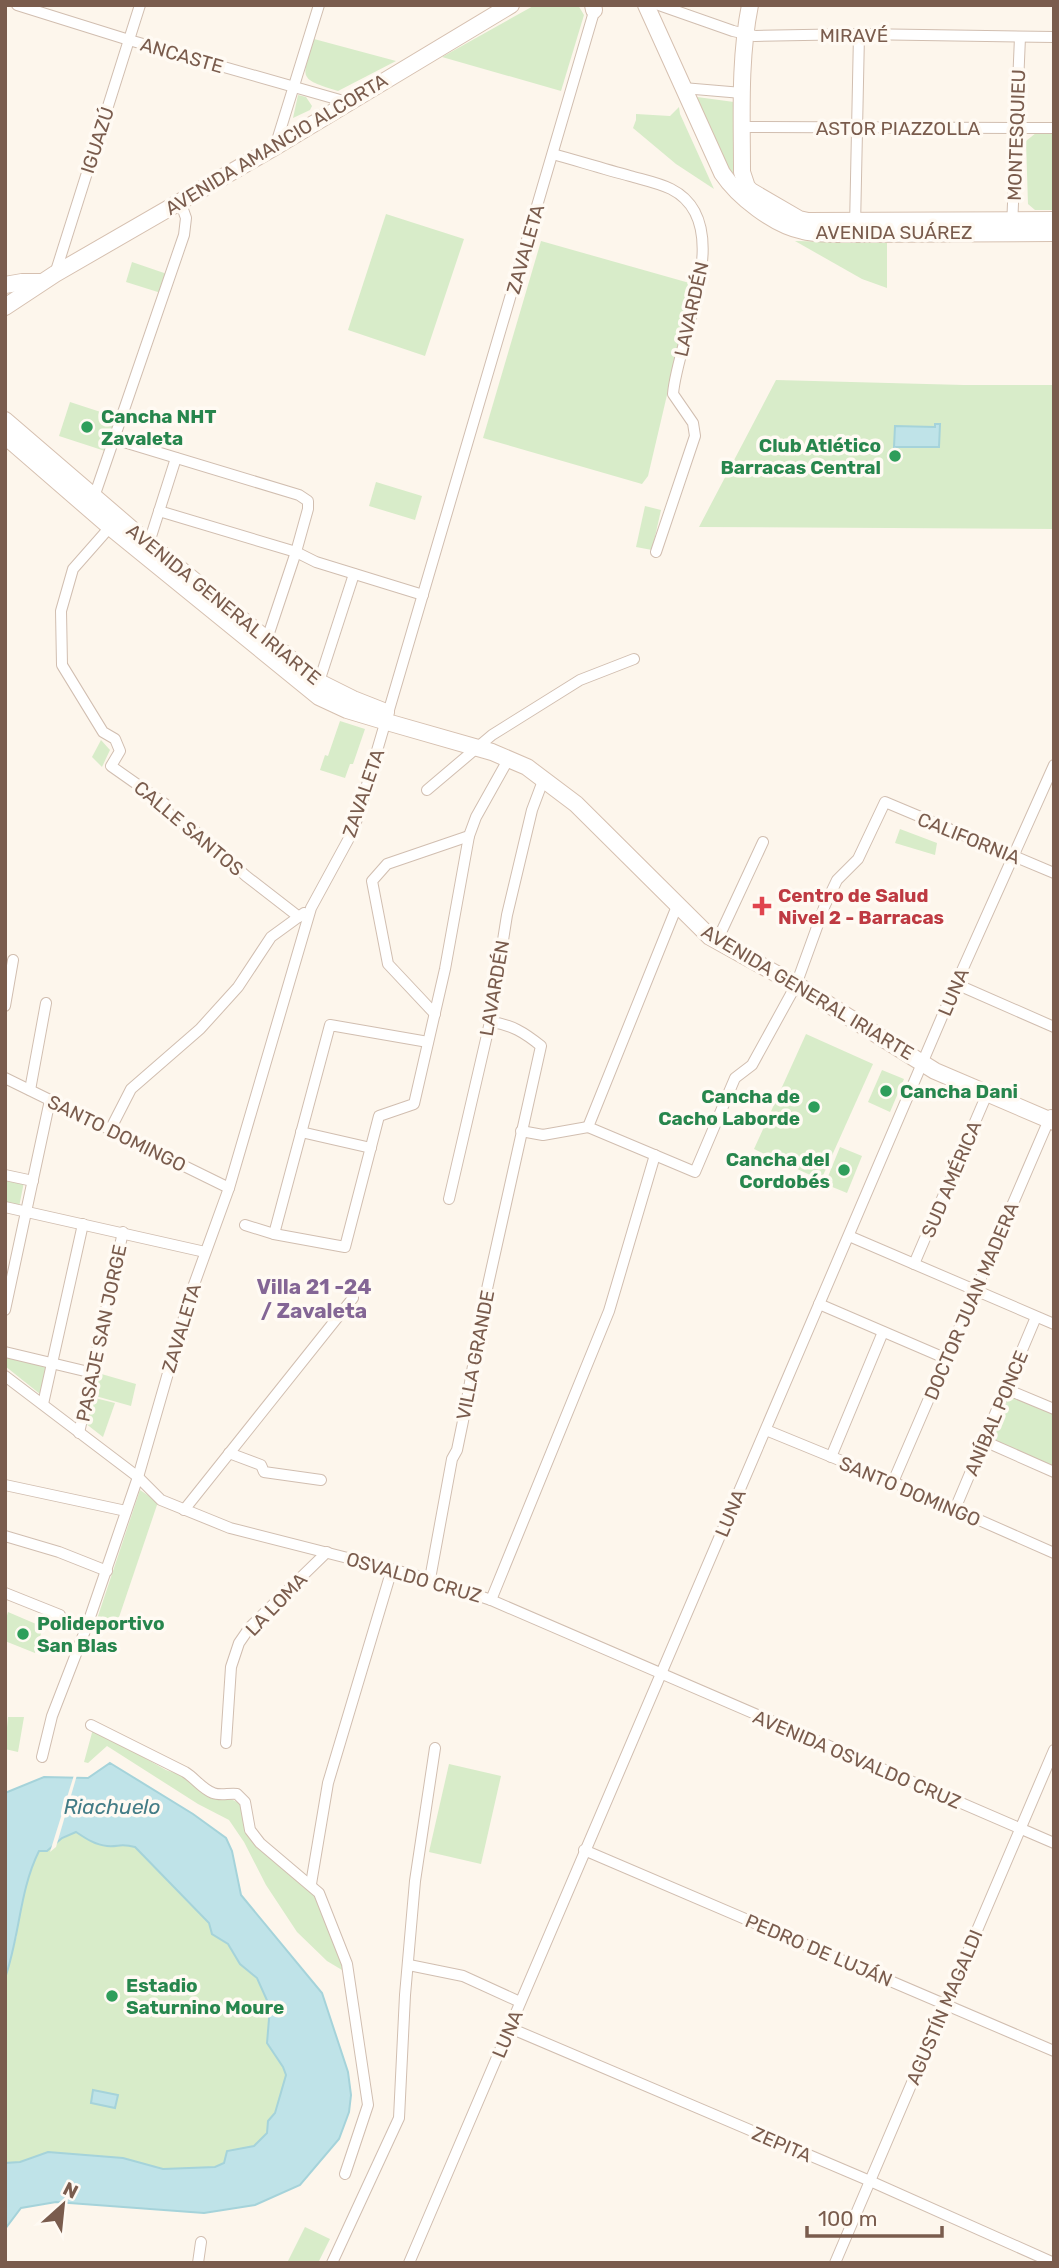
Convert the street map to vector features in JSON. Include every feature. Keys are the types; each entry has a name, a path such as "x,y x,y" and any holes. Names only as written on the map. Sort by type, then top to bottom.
{"main road":[{"name":"AVENIDA AMANCIO ALCORTA","path":"5,307 48,278 275,148 511,5"},
{"name":"AVENIDA SUÁREZ","path":"646,5 722,173 744,199 788,226 800,231 1012,227 1054,233"},
{"path":"742,127 744,34 750,5"},
{"name":"AVENIDA SUÁREZ","path":"742,127 742,172 747,187 799,219 855,228"},
{"name":"AVENIDA SUÁREZ","path":"1012,227 1054,220"},
{"name":"AVENIDA AMANCIO ALCORTA","path":"5,285 48,278"},
{"name":"AVENIDA GENERAL IRIARTE","path":"5,419 92,503 110,527 146,549"},
{"name":"AVENIDA GENERAL IRIARTE","path":"5,436 92,503 336,705 513,753 543,768 567,790 576,804"},
{"name":"AVENIDA GENERAL IRIARTE","path":"478,745 509,758 544,778 576,804 677,906 717,941 796,985 935,1071 987,1094 1052,1117"},
{"name":"AVENIDA GENERAL IRIARTE","path":"922,1062 938,1063 1052,1117"}],"street":[{"name":"ANCASTE","path":"17,5 347,102"},
{"name":"IGUAZÚ","path":"48,278 140,5"},
{"path":"275,148 319,5"},
{"name":"MIRAVÉ","path":"659,5 755,36 859,34 1054,37"},
{"name":"ZAVALETA","path":"42,1757 52,1716 107,1571 138,1477 205,1252 229,1188 311,908 355,829 596,6"},
{"path":"855,228 859,34"},
{"name":"MONTESQUIEU","path":"1012,227 1020,37"},
{"path":"683,88 742,93"},
{"name":"ASTOR PIAZZOLLA","path":"742,127 1054,128"},
{"name":"LAVARDÉN","path":"552,154 673,190 693,209 703,230 703,260 673,394 693,423 695,436 656,552"},
{"path":"92,503 184,235 186,218 180,201"},
{"path":"114,439 304,497 309,506 265,646"},
{"path":"146,549 176,458"},
{"path":"159,510 424,595"},
{"name":"CALLE SANTOS","path":"110,527 74,569 61,611 62,665 103,732 115,739 120,751 111,766 165,804 170,817 195,831 238,870 299,917"},
{"path":"317,688 354,574"},
{"path":"427,790 478,745 580,680 634,659"},
{"path":"246,1224 274,1234 345,1247 379,1116 414,1104 435,1014 469,836 475,817 509,758"},
{"name":"LUNA","path":"409,2263 922,1062 1054,765"},
{"name":"LAVARDÉN","path":"449,1199 490,1022 507,915 532,810 544,778"},
{"name":"CALIFORNIA","path":"796,985 819,917 839,878 858,859 885,802 1054,873"},
{"path":"435,1014 388,964 372,881 387,864 469,836"},
{"path":"717,941 763,842"},
{"path":"588,1127 677,906"},
{"path":"110,1130 131,1089 200,1030 238,987 271,937 311,908"},
{"path":"5,1006 13,960"},
{"path":"956,984 1054,1027"},
{"path":"521,1131 543,1135 588,1127 695,1172 735,1078 752,1065 796,985"},
{"path":"30,1090 46,1003"},
{"name":"VILLA GRANDE","path":"430,1579 487,1289 541,1046 525,1033 505,1023 490,1022"},
{"path":"274,1234 330,1025 428,1042"},
{"name":"SANTO DOMINGO","path":"5,1078 229,1188"},
{"name":"SUD AMÉRICA","path":"914,1264 987,1094"},
{"path":"5,1310 50,1100"},
{"name":"DOCTOR JUAN MADERA","path":"893,1482 1052,1117"},
{"path":"302,1132 372,1147"},
{"path":"491,1600 609,1311 655,1155"},
{"path":"5,1175 33,1181"},
{"path":"5,1208 205,1252"},
{"path":"43,1404 83,1224"},
{"name":"PASAJE SAN JORGE","path":"79,1433 123,1232"},
{"path":"849,1236 1054,1324"},
{"path":"184,1510 353,1298"},
{"path":"819,1304 947,1359"},
{"name":"ANÍBAL PONCE","path":"955,1509 1036,1317"},
{"path":"831,1457 883,1332"},
{"path":"5,1352 93,1373"},
{"path":"5,1376 138,1477"},
{"path":"1006,1389 1054,1409"},
{"name":"SANTO DOMINGO","path":"766,1430 1054,1553"},
{"path":"984,1441 1054,1472"},
{"path":"229,1453 261,1465 264,1472 321,1480"},
{"name":"OSVALDO CRUZ","path":"138,1477 161,1500 230,1528 430,1579 491,1600 660,1675"},
{"path":"5,1485 127,1511"},
{"path":"5,1536 60,1552 107,1571"},
{"name":"LA LOMA","path":"226,1743 231,1667 239,1643 250,1627 327,1552"},
{"path":"311,1884 328,1783 392,1569"},
{"path":"5,1593 60,1615"},
{"name":"AVENIDA OSVALDO CRUZ","path":"660,1675 1054,1843"},
{"path":"91,1725 194,1777 204,1789 216,1794 237,1794 245,1802 250,1830 260,1843 319,1893 347,1964 368,2105 345,2174"},
{"path":"332,2263 399,2118 415,1881 435,1748"},
{"name":"AGUSTÍN MAGALDI","path":"835,2263 1054,1750"},
{"name":"PEDRO DE LUJÁN","path":"584,1850 1054,2051"},
{"path":"409,1965 463,1976 520,2002"},
{"name":"ZEPITA","path":"510,2028 1053,2260"},
{"path":"198,2263 201,2242"}],"green space":[{"path":"535,5 578,5 584,15 561,91 442,57"},
{"path":"314,39 396,61 338,91 315,83 306,75"},
{"path":"298,95 306,97 312,106 310,110 293,118"},
{"path":"695,98 734,102 737,187"},
{"path":"679,107 714,189 676,164 633,128 636,114 670,116"},
{"path":"1036,133 1054,134 1054,210 1035,210 1028,204 1026,141"},
{"path":"386,214 464,239 425,356 348,330"},
{"path":"541,241 693,284 648,476 642,484 483,438"},
{"path":"795,241 887,243 887,288 862,279"},
{"path":"132,262 167,274 161,293 126,282"},
{"name":"Club Atlético Barracas Central","path":"776,380 1054,385 1054,529 699,527"},
{"name":"Cancha NHT Zavaleta","path":"70,402 116,417 105,451 59,436"},
{"path":"376,482 422,496 415,520 369,506"},
{"path":"645,506 661,510 652,550 636,547"},
{"path":"340,721 365,729 353,764 350,764 345,778 320,770 325,755 328,756"},
{"path":"101,740 110,750 102,767 92,757"},
{"path":"900,829 937,843 935,855 895,843"},
{"name":"Cancha de Cacho Laborde","path":"806,1034 873,1064 821,1180 754,1149"},
{"name":"Cancha Dani","path":"882,1070 904,1079 890,1112 868,1102"},
{"name":"Cancha del Cordobés","path":"840,1147 862,1156 847,1193 825,1184"},
{"path":"5,1178 24,1182 19,1207 5,1204"},
{"path":"5,1354 46,1365 40,1394 5,1366"},
{"path":"98,1373 136,1384 131,1406 92,1395"},
{"path":"1010,1395 1054,1414 1054,1468 990,1440"},
{"path":"91,1397 115,1403 103,1437 85,1423"},
{"path":"140,1490 158,1502 114,1632 95,1625"},
{"name":"Polideportivo San Blas","path":"8,1612 43,1627 35,1653 5,1641"},
{"path":"8,1717 24,1717 18,1752 5,1749"},
{"path":"93,1729 166,1770 187,1777 239,1803 244,1822 315,1895 341,1959 342,1970 327,1961 297,1932 266,1885 244,1842 229,1820 198,1804 107,1746 88,1763 84,1762"},
{"path":"449,1764 501,1776 481,1864 429,1852"},
{"path":"76,1832 103,1845 135,1847 209,1923 212,1934 228,1944 240,1964 257,1978 270,2007 267,2043 286,2075 275,2113 268,2121 267,2133 254,2146 227,2151 224,2163 215,2167 163,2169 123,2158 48,2152 20,2162 5,2163 5,1978 17,1935 17,1921 31,1866 39,1851 47,1851 62,1838"},
{"path":"305,2227 330,2239 318,2263 287,2263"}],"water":[{"path":"935,424 940,424 939,447 894,447 895,426 935,427"},
{"name":"Riachuelo","path":"110,1763 193,1814 226,1838 232,1851 241,1895 322,1993 348,2072 351,2095 349,2112 339,2139 300,2185 255,2205 204,2213 56,2202 21,2208 5,2229 5,2163 20,2162 48,2152 123,2158 163,2169 215,2167 224,2163 227,2151 254,2146 267,2133 268,2121 275,2113 286,2075 267,2043 270,2007 257,1978 240,1964 228,1944 212,1934 209,1923 135,1847 103,1845 76,1832 62,1838 47,1851 39,1851 27,1882 5,1978 5,1793 44,1777 88,1778"},
{"path":"93,2090 118,2095 115,2108 91,2103"}],"pier":[{"path":"74,1775 77,1775 56,1847 50,1852"}],"place":[{"name":"Cancha NHT Zavaleta","path":"87,427"},
{"name":"Club Atlético Barracas Central","path":"895,456"},
{"name":"Centro de Salud Nivel 2 - Barracas","path":"762,906"},
{"name":"Cancha Dani","path":"886,1091"},
{"name":"Cancha de Cacho Laborde","path":"814,1107"},
{"name":"Cancha del Cordobés","path":"844,1170"},
{"name":"Polideportivo San Blas","path":"23,1634"},
{"name":"Estadio Saturnino Moure","path":"112,1996"}],"district":[{"name":"Villa 21 -24 / Zavaleta","path":"314,1299"}]}
